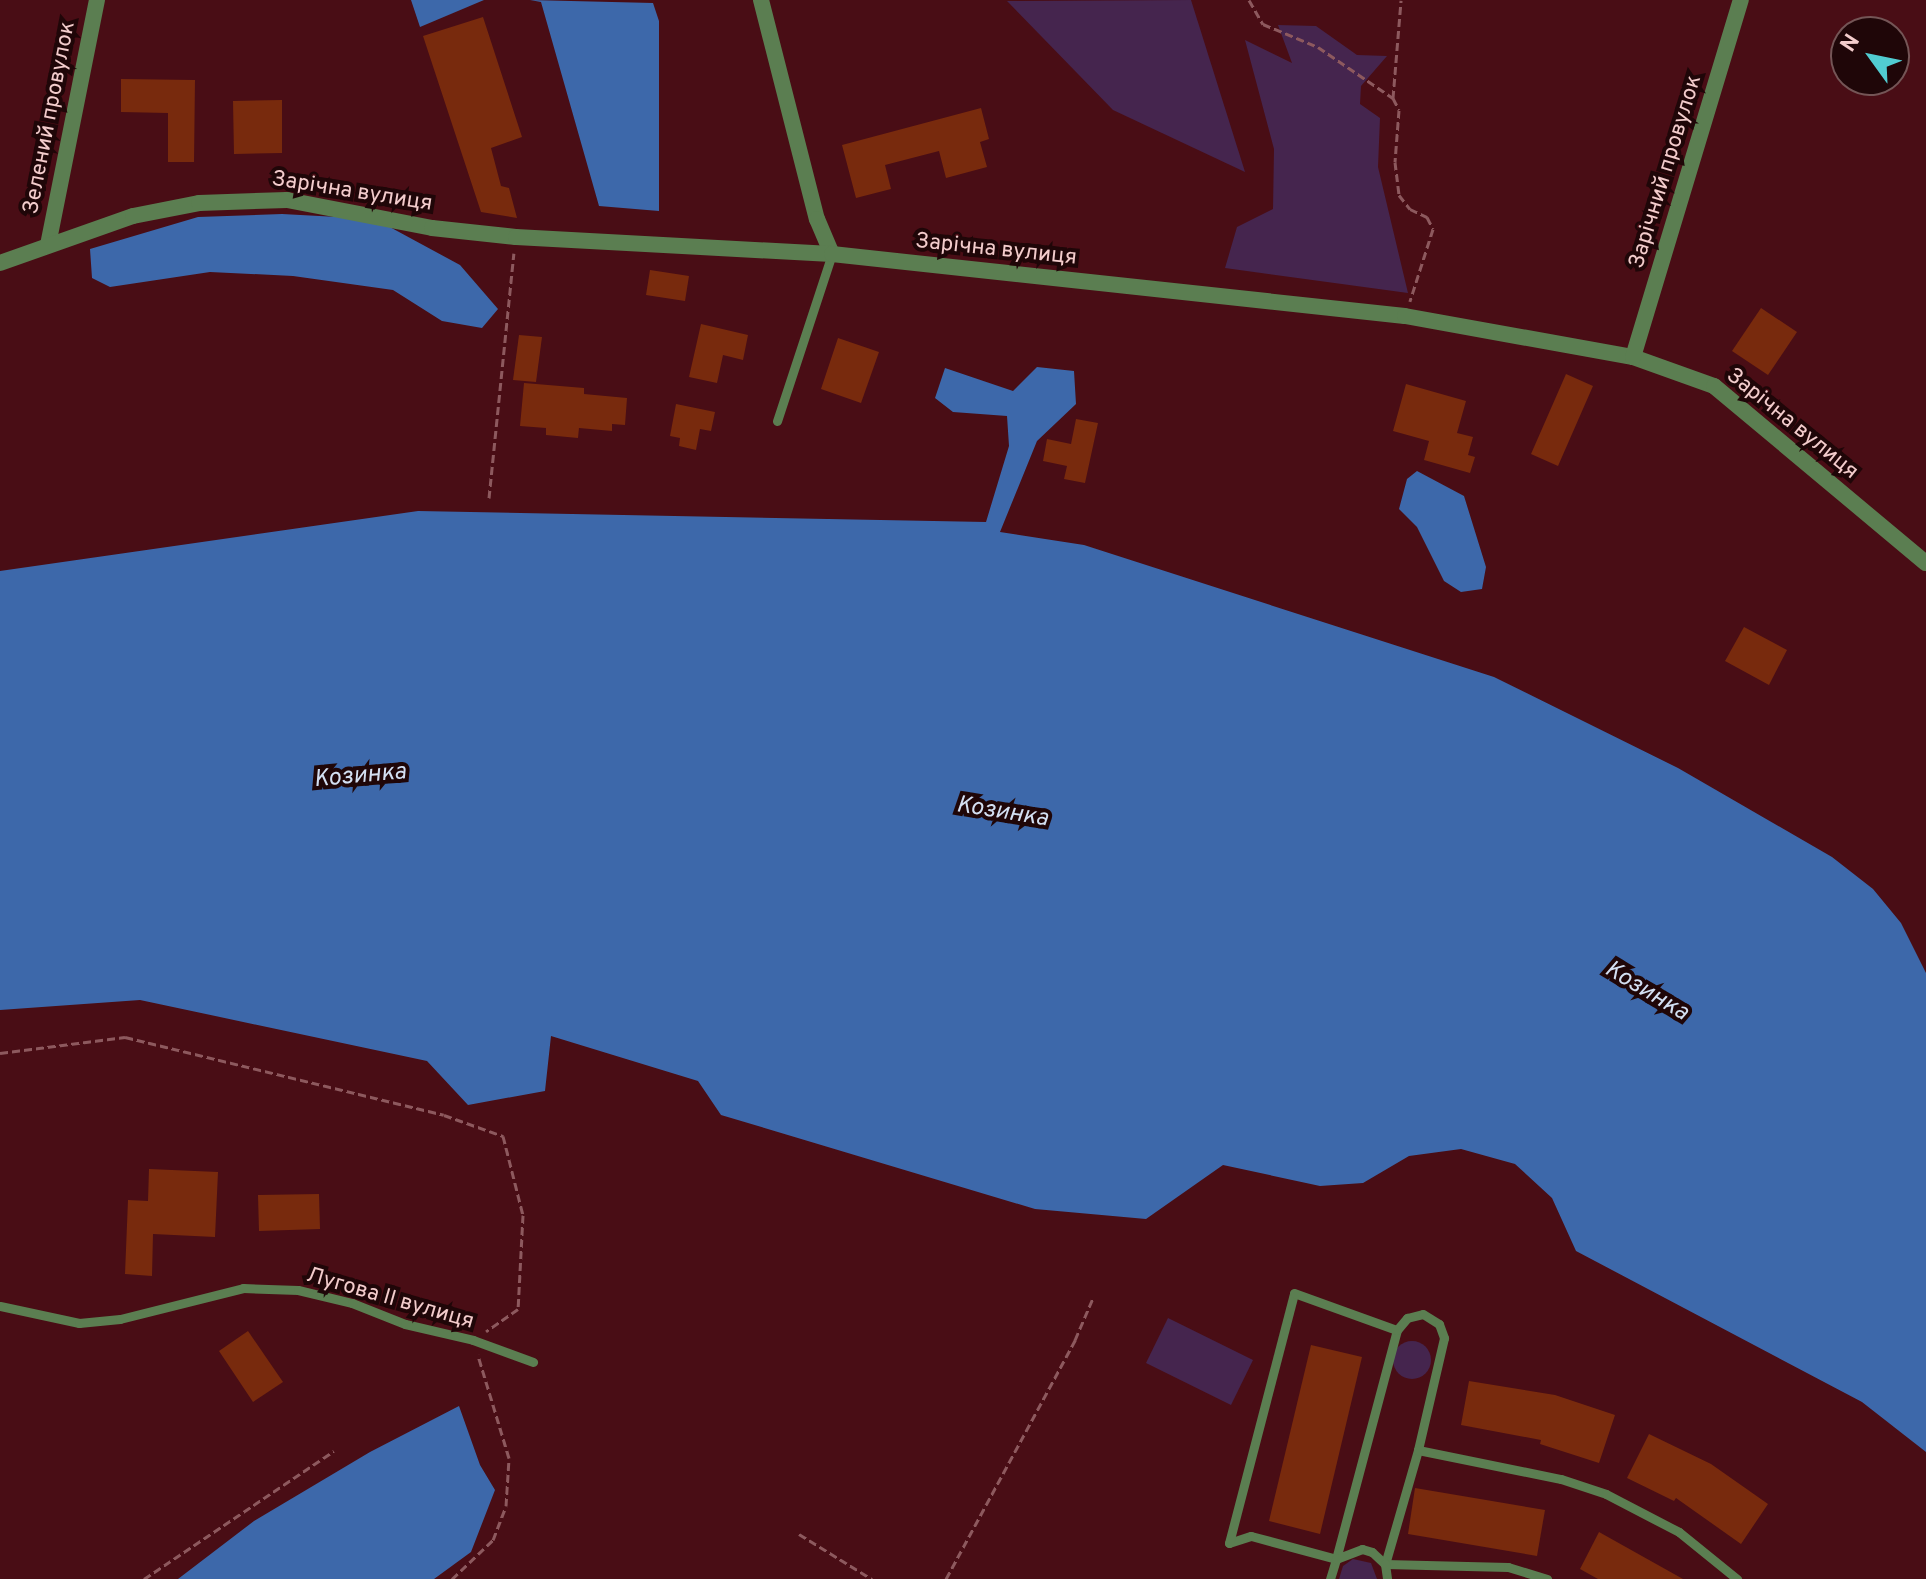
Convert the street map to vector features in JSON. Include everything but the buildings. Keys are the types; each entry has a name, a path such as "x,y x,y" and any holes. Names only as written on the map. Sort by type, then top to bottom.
{"street":[{"name":"Зелений провулок","path":"48,245 97,0"},
{"path":"761,0 817,219 832,254"},
{"name":"Зарічний провулок","path":"1633,357 1741,0"},
{"name":"Зарічна вулиця","path":"0,263 133,216 236,199 287,200 432,228 516,237 832,254 1405,316 1633,357 1714,386 1926,563"}],"lane":[{"path":"777,421 832,254"},
{"name":"Лугова II вулиця","path":"0,1306 79,1323 120,1319 243,1288 298,1290 352,1303 405,1324 473,1340 533,1362"},
{"path":"1397,1330 1294,1293 1229,1543 1251,1536 1336,1559 1362,1549 1372,1552 1385,1564 1508,1567 1547,1579"},
{"path":"1330,1579 1397,1330 1407,1318 1423,1314 1439,1324 1444,1338 1418,1450 1385,1564 1387,1579"},
{"path":"1418,1450 1561,1479 1606,1494 1679,1532 1737,1579"}],"path":[{"path":"1249,0 1263,24 1318,47 1393,98 1399,110 1395,162 1399,195 1410,209 1427,217 1433,229 1405,316"},
{"path":"1393,98 1401,0"},
{"path":"489,498 516,237"},
{"path":"0,1053 125,1037 444,1115 503,1136 523,1215 518,1309 473,1340 509,1458 506,1506 493,1540 452,1579"},
{"path":"946,1579 1075,1340 1093,1298"},
{"path":"144,1579 334,1451"},
{"path":"799,1534 872,1579"}],"shaded area":[{"path":"1191,0 1245,172 1113,110 1007,1"},
{"path":"1278,25 1316,26 1357,55 1387,56 1361,86 1360,104 1380,118 1378,167 1408,293 1225,268 1237,227 1273,209 1274,149 1245,40 1292,63"},
{"path":"1168,1318 1253,1360 1231,1405 1146,1363"},
{"path":"1412,1341 1425,1347 1431,1360 1425,1373 1412,1379 1399,1373 1393,1360 1399,1347"},
{"path":"1353,1559 1371,1563 1377,1579 1339,1579 1343,1566"}],"water":[{"path":"411,0 484,0 420,27"},
{"path":"530,0 653,3 659,21 659,211 599,206 541,2"},
{"path":"282,214 375,219 460,265 498,309 482,328 442,321 393,290 293,276 210,272 110,287 92,278 90,249 198,217"},
{"name":"Козинка","path":"1037,367 1074,371 1076,404 1037,441 1000,532 1084,545 1494,677 1678,768 1832,857 1873,889 1901,923 1926,973 1926,1452 1862,1402 1576,1251 1552,1198 1515,1164 1461,1149 1409,1156 1363,1183 1320,1186 1223,1165 1146,1219 1035,1209 721,1115 698,1081 551,1036 545,1091 468,1105 427,1061 140,1000 0,1010 0,571 418,511 986,522 1009,446 1007,416 953,412 935,398 945,368 1013,391"},
{"path":"1417,471 1464,496 1486,567 1482,589 1461,592 1444,581 1417,527 1399,509 1407,479"},
{"path":"459,1406 480,1465 495,1490 471,1552 434,1579 178,1579 254,1521 370,1452"}]}
